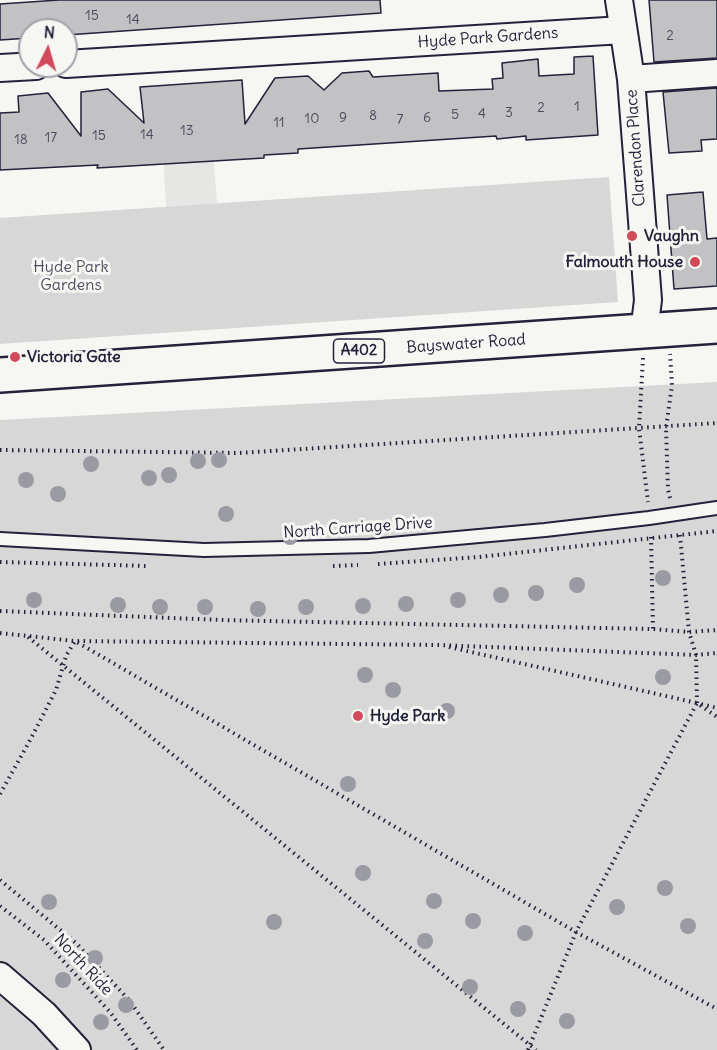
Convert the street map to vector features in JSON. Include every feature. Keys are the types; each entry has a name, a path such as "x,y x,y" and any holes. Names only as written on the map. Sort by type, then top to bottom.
{"main road":[{"name":"Bayswater Road","path":"0,375 717,326"}],"street":[{"name":"Clarendon Place","path":"619,0 631,80 648,300 644,332"},
{"name":"Hyde Park Gardens","path":"78,63 623,30"},
{"path":"0,68 18,67"},
{"path":"631,80 717,73"},
{"path":"0,976 44,1014 77,1050"}],"lane":[{"name":"North Carriage Drive","path":"0,539 204,550 369,546 649,518 717,508"}],"path":[{"path":"644,332 639,428 649,518 654,629"},
{"path":"528,1048 576,932 697,703 696,655 689,632 680,536 668,490 666,428 672,386 670,353"},
{"path":"0,450 239,453 717,423"},
{"path":"0,611 221,620 654,629 689,632 717,630"},
{"path":"0,633 75,641 438,645 717,654"},
{"path":"27,636 528,1048 536,1050"},
{"path":"0,794 56,690 63,665 75,641"},
{"path":"75,641 576,932 717,1009"},
{"path":"438,645 717,708"},
{"path":"697,703 717,717"},
{"path":"0,880 77,944 129,1000 164,1050"},
{"name":"North Ride","path":"0,906 44,940 110,1012 137,1050"}],"shaded area":[{"path":"208,82 217,204 166,207 159,86"}],"green space":[{"name":"Hyde Park Gardens","path":"609,177 618,302 0,344 0,218"},
{"name":"Hyde Park","path":"717,382 717,1050 0,1050 0,420"}],"building":[{"path":"59,0 380,0 381,13 78,34 78,18 18,18 18,39 0,40 0,4"},
{"path":"649,0 717,0 717,58 654,62"},
{"path":"593,56 598,135 526,140 526,136 497,139 496,136 298,149 298,153 264,155 264,158 97,168 98,165 0,170 0,113 19,112 18,96 48,93 81,136 81,92 108,89 144,123 140,87 242,80 245,124 275,78 308,76 324,90 342,73 369,71 373,77 438,73 439,91 493,89 492,79 503,78 502,63 538,59 539,76 574,74 574,57"},
{"path":"717,88 717,139 701,140 702,151 669,153 663,92"},
{"name":"Falmouth House","path":"703,192 707,239 717,238 717,286 674,289 667,195"}],"place":[{"name":"Vaughn","path":"632,236"},
{"name":"Falmouth House","path":"695,262"},
{"name":"Victoria Gate","path":"15,357"},
{"name":"Hyde Park","path":"358,716"}]}
